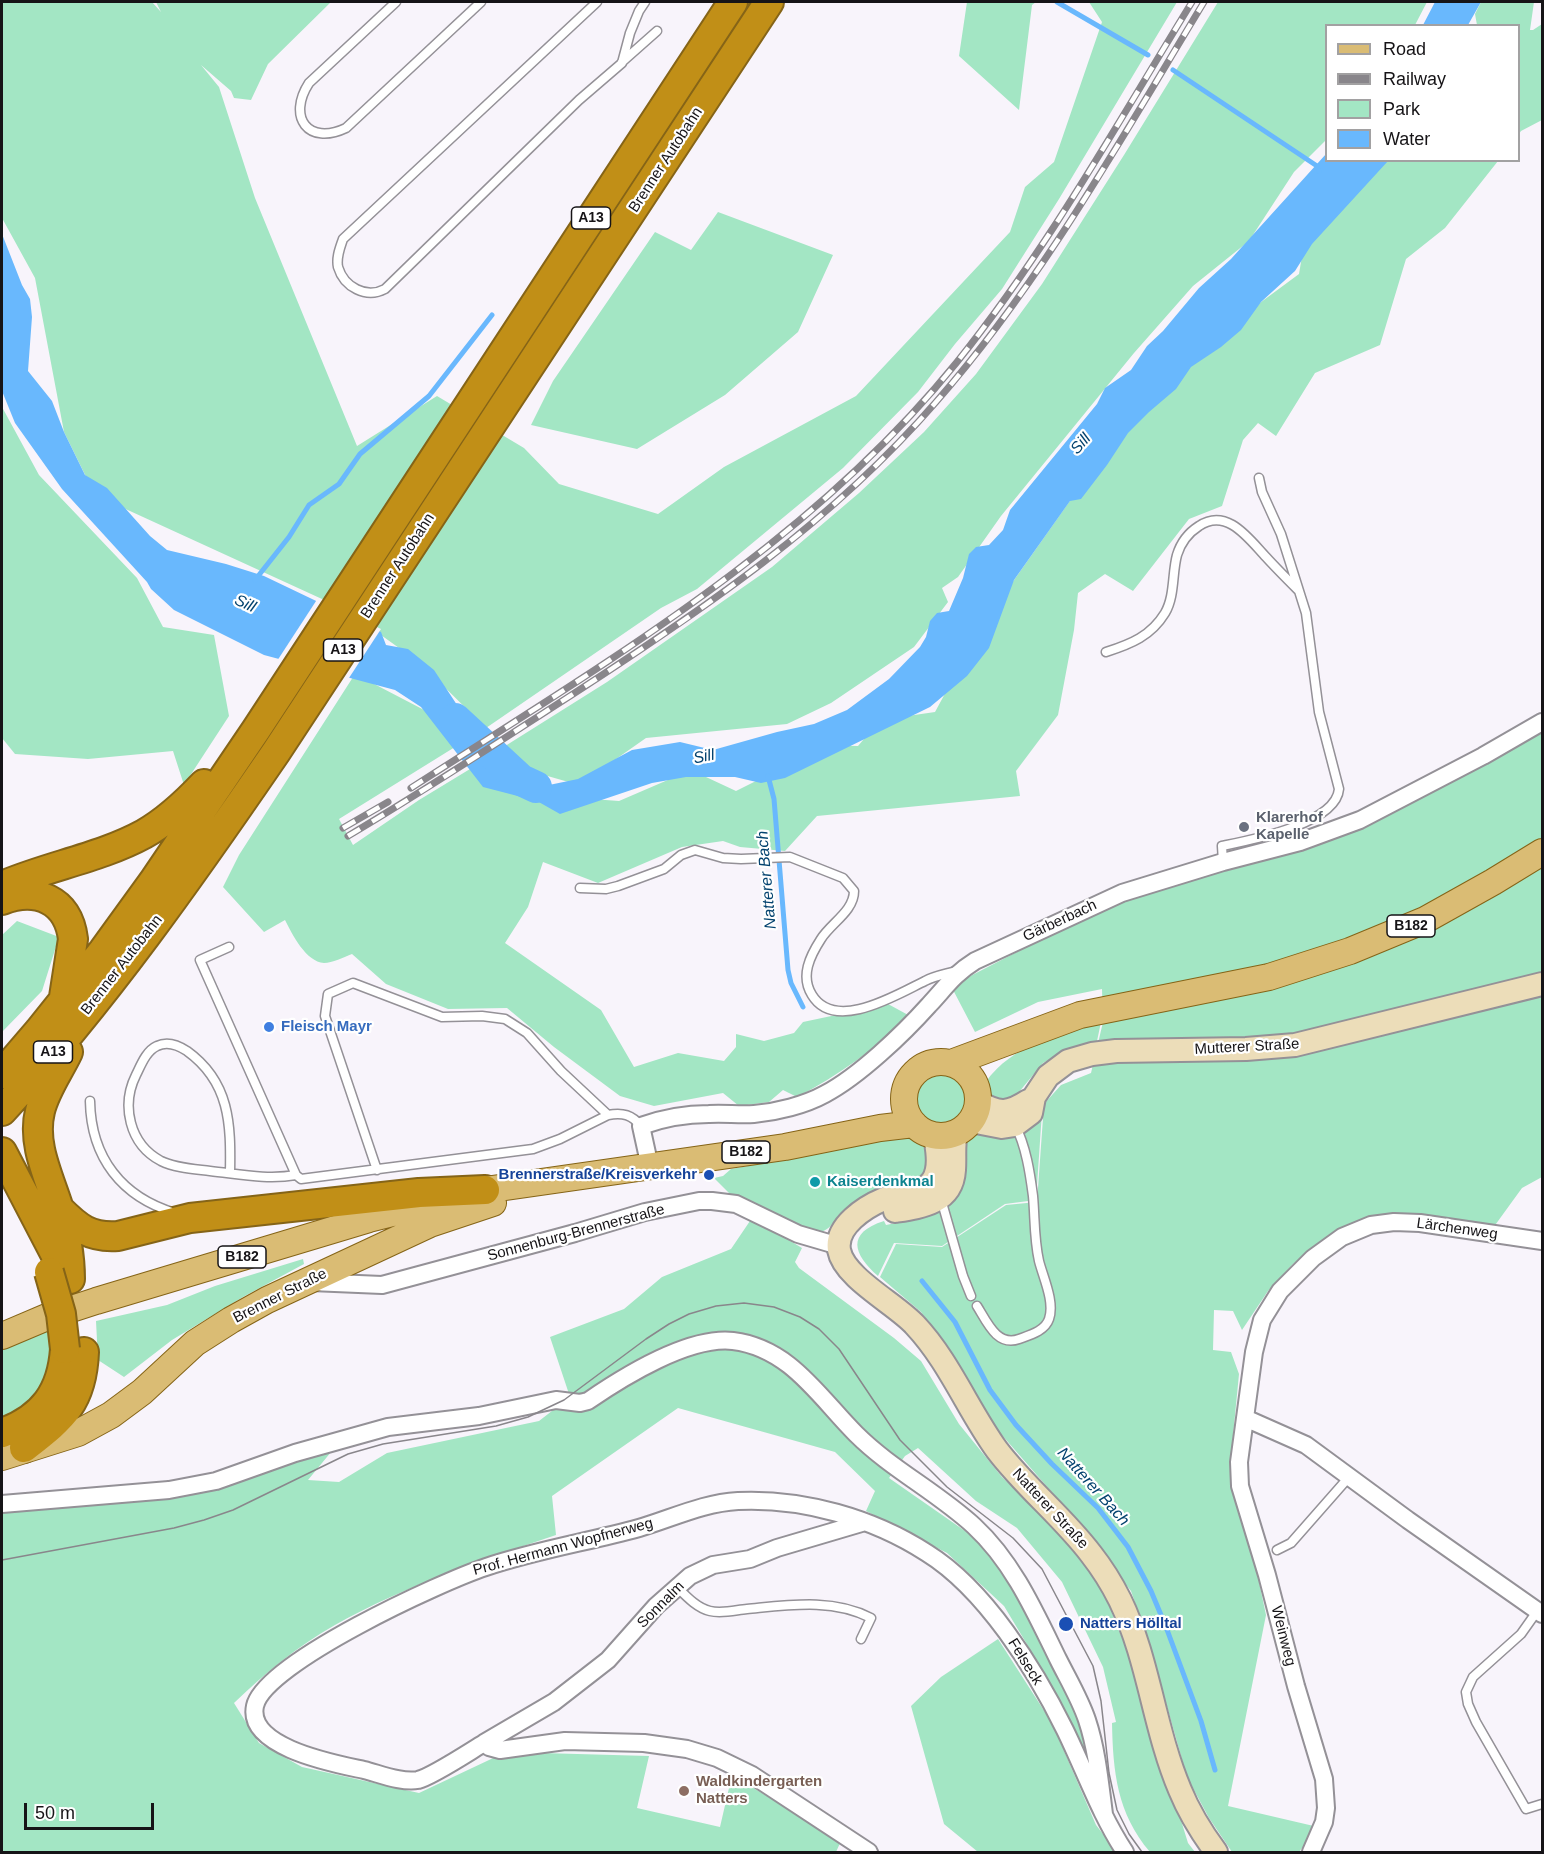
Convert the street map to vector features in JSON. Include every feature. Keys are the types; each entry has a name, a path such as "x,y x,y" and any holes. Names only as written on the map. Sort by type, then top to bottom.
{"highway":[{"name":"Brenner Autobahn","path":"2,1074 73,1009 192,796 256,730 733,2"},
{"name":"Brenner Autobahn","path":"2,1111 73,1009 210,848 769,2"},
{"path":"2,886 116,847 144,834 177,825"},
{"path":"2,900 20,894 43,896 56,905 67,918 72,929 73,1009 68,1053 47,1092 40,1109 38,1124 41,1154 59,1209 62,1268"},
{"path":"2,1152 62,1268 78,1308 74,1350 81,1378 70,1406 52,1425 9,1446"},
{"path":"2,1181 62,1268"},
{"path":"59,1209 82,1229 106,1237 190,1218 419,1192 485,1190"}],"main road":[{"name":"B182","path":"904,1100 905,1089 910,1078 918,1069 928,1064 951,1063 1080,1015 1269,977 1350,951 1425,920 1542,852"},
{"name":"B182","path":"954,1116 993,1060 1022,1038"},
{"path":"904,1100 908,1117 954,1116 960,1067 951,1063"},
{"name":"Brenner Straße","path":"842,1135 882,1115 904,1100"},
{"name":"Brenner Straße","path":"2,1336 47,1317 96,1301 369,1219 485,1190 785,1147 954,1116"},
{"name":"Brenner Straße","path":"9,1446 78,1433 111,1415 142,1392 195,1343 258,1305 307,1281 430,1224 559,1180"}],"street":[{"name":"Gärberbach","path":"641,1126 674,1117 755,1114 778,1110 823,1095 837,1087 904,1031 960,970 975,961 1122,893 1223,862 1300,842 1360,820 1483,756 1542,722"},
{"name":"Mutterer Straße","path":"1015,1125 1030,1113 1035,1097 1048,1076 1059,1067 1092,1054 1122,1050 1246,1049 1295,1045 1542,984"},
{"name":"Mutterer Straße","path":"954,1116 995,1110 1004,1112 1016,1109 1035,1097"},
{"path":"954,1116 1002,1127 1015,1125"},
{"path":"864,1211 888,1212 918,1208 941,1198 953,1180 954,1116"},
{"path":"839,1246 846,1226 864,1211 885,1198 917,1192 934,1179 954,1116"},
{"path":"641,1126 650,1167"},
{"name":"Sonnenburg-Brennerstraße","path":"307,1281 382,1285 645,1212 712,1200 736,1204 798,1234 839,1246"},
{"name":"Lärchenweg","path":"1371,1225 1394,1222 1420,1223 1542,1241"},
{"name":"Weinweg","path":"1311,1852 1324,1822 1326,1808 1324,1779 1296,1686 1268,1575 1240,1486 1239,1462 1256,1335 1270,1305 1296,1274 1320,1252 1342,1237 1371,1225"},
{"name":"Natterer Straße","path":"839,1246 843,1261 854,1274 904,1314 923,1333 998,1451 1078,1538 1113,1586 1132,1629 1161,1734 1180,1789 1199,1826 1216,1852"},
{"path":"2,1504 169,1490 216,1481 295,1453 388,1427 479,1416 556,1400 580,1403 588,1401 635,1371 693,1346 721,1340 744,1343 775,1355 791,1365 872,1449 961,1515 1002,1557 1027,1595 1083,1708 1090,1732 1104,1814"},
{"path":"1245,1418 1301,1442 1540,1612"},
{"name":"Prof. Hermann Wopfnerweg","path":"257,1700 278,1675 328,1642 460,1576 517,1557 639,1528 712,1504 731,1502 783,1502 866,1522"},
{"name":"Felseck","path":"866,1522 908,1542 939,1561 969,1588 995,1617 1056,1713 1104,1814 1125,1852"},
{"name":"Sonnalm","path":"257,1700 255,1712 258,1723 277,1743 314,1758 402,1779 423,1778 554,1702 608,1660 656,1606 690,1576 712,1565 745,1561 793,1542 866,1522"},
{"path":"484,1743 493,1749 500,1750 565,1741 644,1743 687,1749 717,1758 752,1775 869,1852"}],"lane":[{"path":"396,2 309,83 299,106 301,118 307,128 318,133 334,134 346,128 481,2"},
{"path":"597,2 343,239 338,252 338,267 344,279 358,290 367,293 376,294 385,290 579,100 657,31"},
{"path":"622,63 630,33 645,2"},
{"path":"1223,862 1222,846 1259,838 1301,823 1323,812 1339,795 1338,781 1319,712 1308,626 1300,592 1281,534 1262,492 1259,478"},
{"path":"1106,652 1135,643 1161,619 1169,605 1181,546 1185,537 1202,524 1220,521 1240,529 1300,592"},
{"path":"580,888 606,889 618,886 664,869 681,855 695,850 723,858 790,857 843,878 854,891 851,904 822,937 807,967 809,990 813,998 828,1010 841,1011 867,1007 896,996 927,979 960,970"},
{"path":"229,947 200,960 296,1175 301,1179 533,1149 608,1115 625,1114 641,1126"},
{"path":"377,1170 325,1016 328,994 353,982 442,1017 482,1016 505,1019 526,1033 561,1071 608,1115"},
{"path":"230,1173 231,1136 228,1114 216,1082 196,1058 182,1047 169,1044 159,1045 150,1050 132,1083 128,1098 130,1123 137,1139 146,1150 161,1161 178,1166 230,1173 272,1178 296,1175"},
{"path":"90,1101 93,1133 105,1162 113,1173 133,1193 146,1201 190,1218"},
{"path":"977,1306 995,1334 1006,1341 1034,1333 1044,1327 1049,1320 1050,1302 1035,1240 1033,1195 1024,1148 1015,1125"},
{"path":"941,1198 971,1296"},
{"path":"1277,1550 1292,1543 1349,1477"},
{"path":"677,1586 695,1604 711,1612 798,1604 855,1610 871,1618 861,1639"},
{"path":"1540,1612 1521,1634 1473,1677 1466,1692 1468,1704 1476,1722 1526,1809 1542,1804"}],"green space":[{"path":"2,2 152,2 161,12 156,2 331,2 268,64 251,100 234,98 231,91 201,65 219,87 255,198 357,446 437,396 524,448 559,484 658,514 724,467 856,396 1010,232 1025,187 1054,162 1102,22 1089,2 1177,2 1059,199 1002,289 918,392 843,468 697,589 661,608 486,728 420,663 346,610 95,495 64,432 35,278 2,218"},
{"path":"967,2 1036,2 1032,5 1019,110 959,56"},
{"path":"1218,2 1427,2 1416,24 1325,24 1325,141 1294,172 1249,241 1193,286 1134,353 1001,516 958,577 942,588 948,602 914,647 831,703 787,724 646,738 579,785 509,765 502,748 607,682 772,567 859,493 924,432 976,374 1042,284"},
{"path":"1481,2 1534,2 1530,30 1542,24 1542,120 1520,132 1520,24 1477,24 1475,14"},
{"path":"1372,162 1497,162 1445,228 1406,259 1380,345 1315,373 1276,436 1258,423 1243,440 1222,506 1189,519 1133,591 1105,574 1078,593 1074,630 1058,715 1016,771 1020,796 817,816 785,851 740,847 723,841 682,847 598,883 543,862 528,907 505,943 601,1010 634,1067 678,1053 724,1061 736,1047 736,1034 764,1041 794,1033 803,1022 888,1004 910,1016 870,1050 827,1080 797,1097 783,1090 769,1102 739,1106 723,1093 654,1106 620,1096 554,1047 507,1008 448,1009 386,984 352,954 331,962 317,961 300,946 285,920 264,932 223,887 239,855 355,674 428,712 455,747 339,819 353,845 470,769 538,795 619,801 691,770 736,791 780,769 801,745 858,746 880,720 935,712 973,642 1110,444 1180,367 1299,274 1304,244"},
{"path":"718,212 833,255 798,332 725,395 637,449 531,425 553,381 655,232 691,250"},
{"path":"2,407 39,475 137,578 163,627 214,635 229,716 184,785 173,751 88,759 15,754 2,738"},
{"path":"1542,729 1542,1177 1522,1188 1493,1228 1424,1214 1367,1217 1329,1235 1293,1264 1268,1291 1242,1330 1233,1311 1214,1310 1213,1350 1231,1352 1239,1374 1232,1446 1232,1485 1247,1525 1266,1615 1228,1806 1318,1827 1299,1852 1232,1852 1209,1818 1187,1777 1149,1643 1131,1591 1056,1497 994,1426 952,1354 921,1312 880,1277 896,1244 942,1247 1006,1205 1037,1202 1044,1104 1061,1085 1091,1073 1103,1022 1102,989 1038,1002 975,1032 951,986 1106,906 1370,825"},
{"path":"17,921 59,937 42,991 2,1032 2,935"},
{"path":"1101,1022 1097,1041 1059,1054 1043,1063 1014,1098 1000,1102 986,1093 986,1084 990,1076 1015,1054 1042,1040"},
{"path":"941,1069 952,1071 961,1077 967,1086 969,1097 967,1108 961,1117 952,1123 941,1125 930,1123 921,1117 915,1108 913,1097 915,1086 921,1077 930,1071"},
{"path":"1042,1112 1036,1200 1005,1204 942,1246 894,1243 878,1276 863,1260 857,1245 864,1232 884,1221 886,1225 906,1221 968,1139 978,1135 1001,1137 1028,1131"},
{"path":"892,1134 915,1135 924,1144 927,1161 921,1179 862,1198 840,1213 828,1228 819,1233 812,1234 736,1200 714,1178 723,1176 731,1169 815,1154"},
{"path":"752,1218 802,1248 795,1262 799,1268 894,1338 921,1361 959,1424 1002,1477 1055,1527 1101,1585 1134,1668 1188,1843 1195,1852 1150,1852 1130,1822 1116,1775 1112,1723 1116,1722 1103,1667 1062,1582 1017,1528 976,1501 918,1448 905,1456 889,1478 978,1540 1019,1596 1081,1711 1093,1778 1049,1681 1004,1606 947,1553 866,1511 875,1491 835,1452 678,1408 552,1496 556,1535 444,1575 389,1598 335,1625 269,1671 234,1703 259,1743 302,1767 419,1793 506,1752 649,1756 637,1808 720,1827 732,1775 841,1841 836,1852 2,1852 2,1505 79,1505 336,1446 308,1480 339,1482 387,1453 539,1421 570,1397 550,1337 624,1309 662,1277 731,1249"},
{"path":"303,1259 304,1264 243,1297 172,1340 124,1377 98,1360 96,1321 167,1305 215,1286"},
{"path":"51,1330 54,1365 31,1405 2,1421 2,1347"},
{"path":"998,1639 1052,1723 1096,1825 1117,1852 978,1852 944,1824 911,1706 941,1677"}],"water":[{"path":"1435,2 1481,2 1469,24 1424,24"},
{"path":"1325,155 1325,162 1387,162 1312,244 1295,271 1261,302 1241,330 1191,367 1176,389 1128,433 1081,499 1070,501 1014,580 989,648 967,676 930,707 785,778 761,783 735,777 686,777 652,783 560,814 537,801 483,787 421,707 395,690 264,655 174,610 151,589 62,489 15,423 2,391 2,234 22,285 30,299 32,317 28,371 52,401 85,475 107,488 150,536 167,550 264,576 381,632 386,645 408,649 434,670 490,755 521,775 549,785 578,779 632,750 680,742 713,750 814,724 847,710 889,679 920,647 926,637 930,621 937,613 949,611 963,578 969,554 976,547 989,545 1003,530 1010,510 1097,404 1105,388 1131,370 1147,346 1163,331 1199,288 1231,259"}],"pier":[{"path":"318,598 381,629 347,681 277,661"}],"waterway":[{"path":"1057,2 1148,55"},
{"path":"1173,70 1317,166 1319,171"},
{"path":"255,580 289,537 309,505 339,484 360,454 429,396 492,315"},
{"name":"Sill","path":"455,719 521,780 536,787"},
{"name":"Natterer Bach","path":"768,776 774,799 788,970 791,983 803,1007"},
{"name":"Natterer Bach","path":"922,1281 955,1322 990,1390 1016,1425 1098,1508 1128,1547 1151,1591 1166,1627 1201,1721 1215,1770"}],"tram line":[{"path":"2,1560 174,1528 204,1520 233,1510 348,1454 383,1444 496,1426 528,1417 564,1400 646,1339 689,1314 716,1306 744,1303 774,1307 800,1317 819,1329 839,1349 900,1440 947,1487 1013,1538 1042,1569 1093,1666 1101,1701 1109,1773 1117,1810 1129,1834 1142,1852"}],"railway":[{"path":"411,788 630,646 702,596 771,544 837,488 899,427 957,362 1021,276 1080,186 1192,2"},
{"path":"348,836 669,631 764,562 853,487 936,402 1011,308 1079,208 1204,2"},
{"path":"343,828 388,802"}],"place":[{"name":"Klarerhof Kapelle","path":"1244,827"},
{"name":"Fleisch Mayr","path":"269,1027"},
{"name":"Brennerstraße/Kreisverkehr","path":"709,1175"},
{"name":"Kaiserdenkmal","path":"815,1182"},
{"name":"Natters Hölltal","path":"1066,1624"},
{"name":"Waldkindergarten Natters","path":"684,1791"}]}
